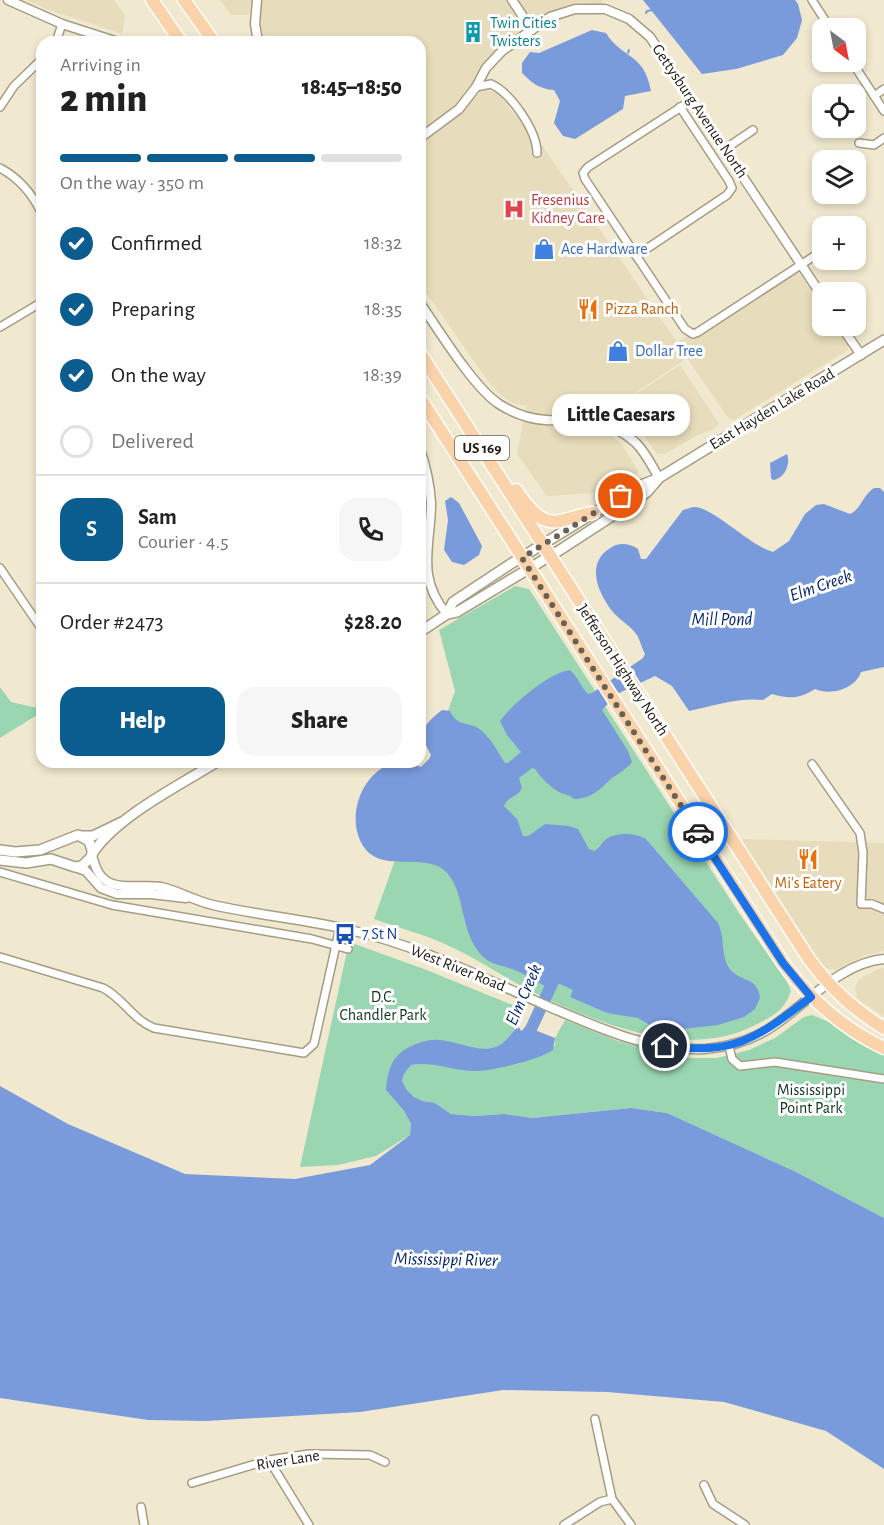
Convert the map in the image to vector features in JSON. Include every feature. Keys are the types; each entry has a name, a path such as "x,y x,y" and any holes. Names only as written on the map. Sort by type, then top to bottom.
{"highway":[{"path":"152,0 177,36"},
{"path":"184,0 210,36"},
{"name":"Jefferson Highway North","path":"426,362 478,441 602,683 779,958 811,997 830,1014 856,1033 884,1048"},
{"name":"Jefferson Highway North","path":"426,406 536,557 623,670 794,937 829,984"},
{"path":"478,441 538,516 547,522 558,522 593,513"},
{"name":"US 169","path":"829,984 854,1007 884,1028"}],"main road":[{"name":"East Hayden Lake Road","path":"536,557 593,513 636,487 659,477 884,340"},
{"name":"East Hayden Lake Road","path":"426,628 447,614 453,602 639,498 654,486 659,477"},
{"path":"0,850 15,852 40,850 74,835 93,836 124,821 204,768"},
{"path":"0,860 18,863 51,859 75,867 86,863 106,837 124,821"},
{"path":"82,836 89,841 92,855"},
{"path":"65,862 61,851 66,840"}],"street":[{"path":"8,0 62,24 99,36"},
{"path":"257,0 255,24 257,36"},
{"path":"512,0 532,30"},
{"path":"812,0 824,18"},
{"name":"Gettysburg Avenue North","path":"426,134 459,109 476,87 486,68 502,51 550,17 575,9 596,8 618,13 636,23 650,37 813,282"},
{"path":"58,36 62,24"},
{"path":"0,107 14,86 36,65"},
{"path":"858,72 884,111"},
{"path":"476,87 491,84 506,93 532,132 537,143 537,153"},
{"path":"874,96 884,89"},
{"path":"692,100 588,167 584,173 585,179 689,332 698,332 812,258"},
{"path":"636,256 727,195 732,188 680,107"},
{"path":"725,149 753,130"},
{"path":"859,143 874,145 884,138"},
{"path":"0,168 9,172 24,186 36,202"},
{"path":"0,327 36,306"},
{"path":"426,311 477,383 497,403 528,417 548,420 584,419 616,429 641,449 659,477"},
{"path":"848,336 861,355"},
{"path":"426,474 430,490 430,520 426,551 428,574 435,597 447,614"},
{"path":"0,568 36,621"},
{"path":"812,764 860,833 863,853 861,904 872,904 884,909"},
{"name":"West River Road","path":"92,855 99,874 114,885 164,888 193,899 228,908 340,927 381,938 421,952 620,1035 665,1046 697,1049 729,1046 772,1027 845,972 862,964 884,959"},
{"name":"West River Road","path":"75,867 86,871 97,885 111,893 193,899"},
{"path":"0,872 112,905 265,930 348,949"},
{"path":"0,957 103,988 112,993 138,1020 154,1028 304,1053 314,1044 334,944 340,927"},
{"path":"729,1046 732,1059 740,1066 775,1062 884,1079"},
{"path":"595,1419 612,1499 631,1525"},
{"name":"River Lane","path":"192,1483 268,1460 309,1454 370,1455 385,1462"},
{"path":"268,1460 309,1525"},
{"path":"704,1485 713,1503 746,1525"},
{"path":"564,1525 600,1502 612,1499"},
{"path":"141,1507 144,1525"}],"shaded area":[{"path":"26,0 114,0 125,16 122,34 46,9"},
{"path":"220,0 251,0 249,15 231,15"},
{"path":"262,0 506,0 522,25 520,33 486,61 461,101 449,113 426,129 426,36 262,36"},
{"path":"518,0 602,0 602,4 577,3 560,8 540,19 529,16"},
{"path":"482,90 498,92 539,147 542,145 677,342 687,336 701,335 794,273 802,274 812,290 812,336 843,336 848,344 848,350 734,420 729,419 687,358 614,407 610,434 623,446 639,472 607,492 547,496 517,454 526,406 513,403 490,384 426,293 426,140 456,118"},
{"path":"680,365 719,424 714,429 700,434 665,454 659,454 633,424 624,420 627,400"},
{"path":"740,839 884,843 884,951 864,956 835,970 821,964"},
{"path":"884,968 884,1017 858,999 855,989 858,980"}],"green space":[{"path":"515,586 529,589 739,913 787,982 791,991 788,998 781,1009 771,1017 727,1036 699,1040 640,1033 555,1003 447,945 374,919 455,691 439,630"},
{"path":"0,687 11,702 36,708 36,716 0,738"},
{"name":"D.C. Chandler Park","path":"349,942 424,969 525,1010 508,1038 495,1047 476,1048 425,1041 386,1090 404,1111 411,1124 410,1135 376,1156 338,1165 300,1167"},
{"name":"Mississippi Point Park","path":"812,1015 829,1022 884,1055 884,1218 794,1171 667,1113 631,1108 532,1118 504,1114 476,1116 451,1114 435,1103 414,1097 402,1081 411,1065 425,1063 473,1071 520,1063 555,1046 555,1038 565,1020 618,1041 683,1058 717,1058 749,1050 775,1038 804,1017"}],"water":[{"path":"643,0 795,0 802,20 797,38 783,55 736,69 702,74"},
{"path":"592,30 606,33 619,48 638,63 648,78 651,91 625,96 623,109 575,139 563,136 554,123 560,101 554,90 540,87 529,80 522,73 522,63 530,52 539,53"},
{"path":"787,454 786,470 780,477 773,480 770,463"},
{"name":"Mill Pond","path":"874,488 880,488 884,492 884,667 861,672 854,683 842,690 828,692 815,689 794,697 772,694 763,700 735,701 689,711 672,686 655,676 617,694 602,710 628,751 632,762 628,767 595,793 580,799 574,799 561,793 532,768 519,778 522,788 504,806 517,819 523,836 528,836 545,824 569,826 578,829 589,849 594,851 608,838 619,834 637,835 646,839 718,923 724,956 729,968 757,987 760,998 755,1009 744,1017 718,1025 682,1029 650,1025 638,1018 607,1013 570,997 573,990 549,979 545,986 516,971 490,962 471,939 457,889 444,870 427,863 386,861 377,858 369,853 361,842 356,828 356,814 365,786 383,768 426,768 426,762 431,755 426,744 426,725 442,710 450,711 459,722 482,731 505,763 508,763 521,752 507,735 500,721 532,690 561,672 570,670 588,694 592,693 643,658 645,654 638,637 612,611 598,586 596,569 598,561 612,547 622,544 632,546 638,549 641,559 646,559 683,510 693,507 710,512 753,542 773,552 789,541 805,514 816,505 824,504 850,514 857,509"},
{"path":"451,497 459,503 482,546 479,555 464,565 452,562 444,550 448,520 445,501"},
{"name":"Mississippi River","path":"518,1026 522,1032 527,1027 555,1038 553,1050 526,1061 480,1071 426,1064 411,1065 402,1081 414,1097 435,1103 451,1114 475,1116 504,1114 532,1118 631,1108 667,1113 794,1171 884,1218 884,1469 826,1431 724,1402 607,1392 503,1390 360,1412 206,1421 148,1420 0,1398 0,1086 68,1124 185,1174 295,1179 370,1165 410,1135 411,1124 404,1111 386,1090 390,1068 402,1052 416,1044 433,1040 483,1049 491,1048 504,1042"}],"waterway":[{"path":"646,13 653,10"},
{"name":"Elm Creek","path":"522,1040 531,1029 557,973 557,967"}],"way so far":[{"path":"621,496 522,558 698,832"}],"place":[{"name":"Twin Cities Twisters","path":"473,32"},
{"name":"Fresenius Kidney Care","path":"514,209"},
{"name":"Ace Hardware","path":"544,249"},
{"name":"Pizza Ranch","path":"588,309"},
{"name":"Dollar Tree","path":"618,351"},
{"name":"Little Caesars","path":"621,496"},
{"name":"Mi's Eatery","path":"808,859"},
{"name":"7 St N","path":"345,934"}],"route":[{"path":"665,1046 691,1049 717,1048 747,1040 772,1027 811,997 783,963 698,832"}]}
